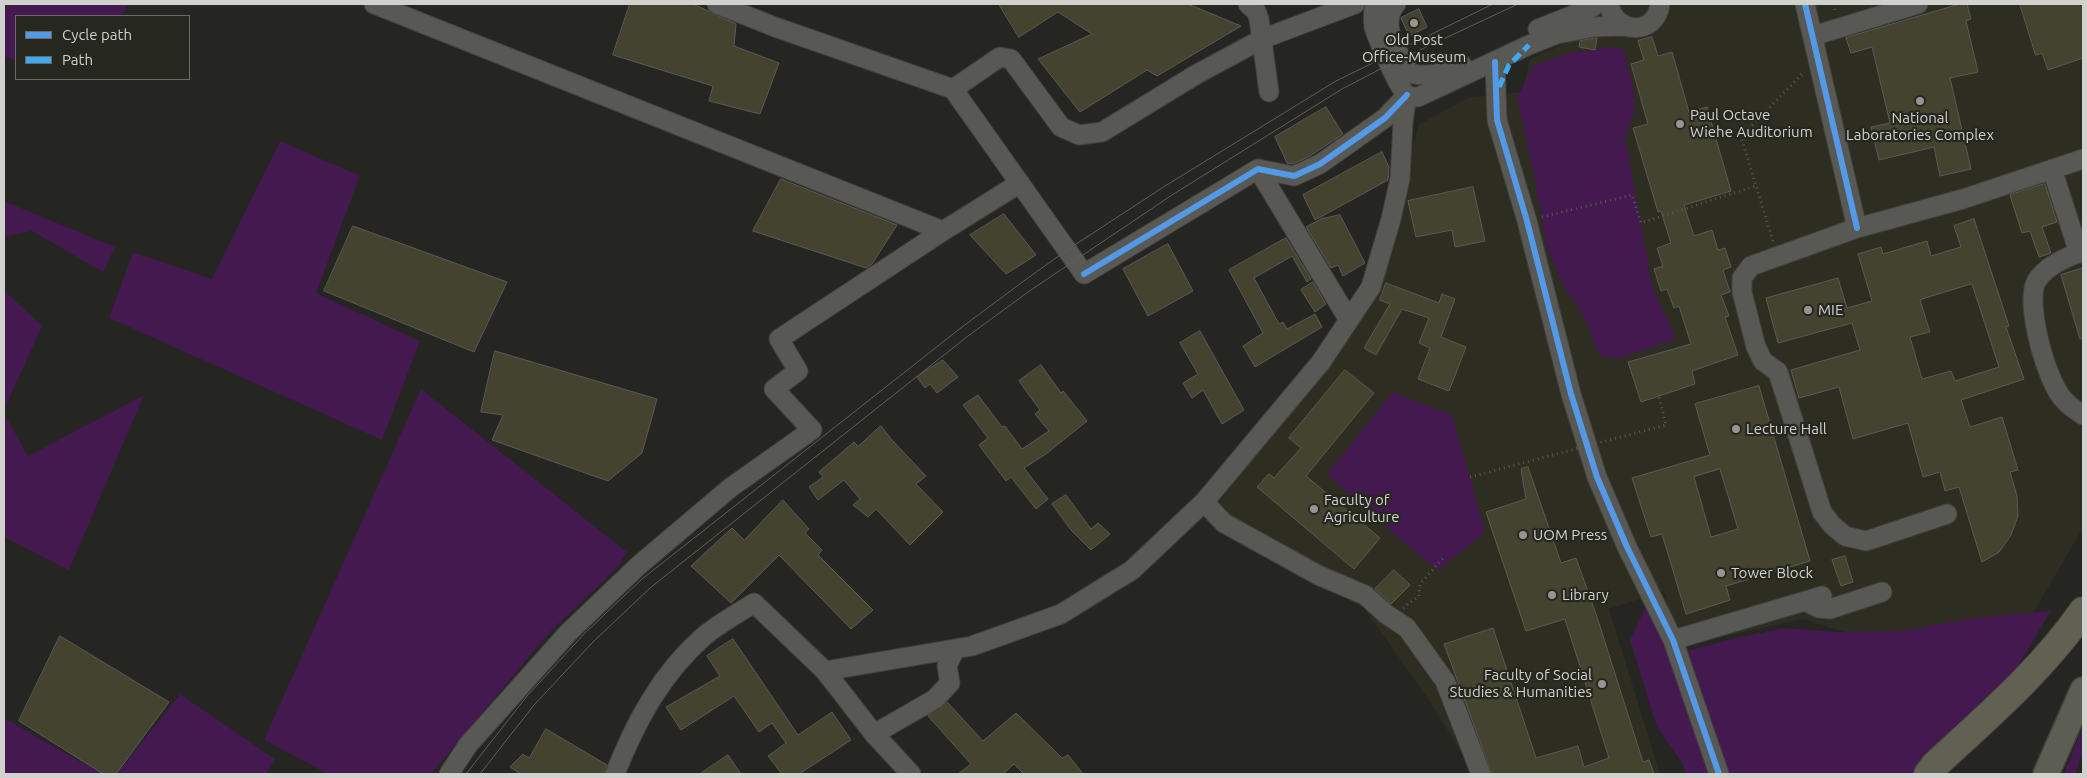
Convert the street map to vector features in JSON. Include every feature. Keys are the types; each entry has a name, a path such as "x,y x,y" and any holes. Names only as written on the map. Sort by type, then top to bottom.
{"highway":[{"path":"1928,774 1935,765 2020,685 2070,630 2083,611"}],"main road":[{"path":"2046,774 2083,690"}],"street":[{"path":"374,4 943,231"},
{"path":"717,4 775,27 953,89 1084,274 1258,169 1294,176 1320,164 1385,118 1407,95"},
{"path":"1248,4 1256,11 1269,92"},
{"path":"953,89 1000,57 1011,60 1062,127 1080,135 1102,132 1197,74 1262,39 1355,4"},
{"path":"1375,4 1373,17 1375,29 1402,90 1407,95 1418,97 1495,62 1529,44 1558,34 1594,27 1626,26 1637,28 1645,26 1657,14 1660,4"},
{"path":"1396,4 1389,15 1388,24 1392,38 1409,73 1420,76 1432,75 1458,67 1511,40 1591,8 1596,4"},
{"path":"1609,4 1615,19 1626,26"},
{"path":"1806,4 1857,228"},
{"path":"1813,36 1918,4"},
{"path":"1495,98 1509,65 1529,44"},
{"path":"1495,62 1497,120 1527,221 1571,394 1597,477 1627,547 1673,640 1718,774"},
{"path":"825,671 972,646 1061,614 1132,570 1204,502 1321,362 1370,287 1391,219 1400,179 1403,122 1407,95"},
{"path":"1947,514 1866,541 1845,536 1832,525 1822,512 1778,372 1763,360 1756,347 1742,292 1742,278 1751,266 1857,228 1963,199 2083,159"},
{"path":"1258,169 1349,320"},
{"path":"2052,169 2081,252 2049,267 2036,283 2032,305 2036,329 2049,372 2064,401 2083,415"},
{"path":"449,774 468,745 568,632 638,566 730,488 812,430 774,389 798,371 779,339 943,231 1020,183"},
{"path":"1204,502 1224,523 1318,575 1365,595 1386,614 1408,628 1445,682 1481,774"},
{"path":"1673,640 1819,602 1875,594"},
{"path":"615,774 633,732 668,673 704,636 754,604 825,671 874,734 892,751 911,774"},
{"path":"874,734 935,699 950,683 947,666 955,649"}],"path":[{"path":"1778,257 1741,138 1818,58"},
{"path":"1527,221 1632,195 1641,223 1755,186"},
{"path":"1470,477 1666,425 1658,396"},
{"path":"1386,614 1401,610 1419,596 1420,584 1443,558"}],"shaded area":[{"path":"4,4 128,4 122,15 15,15 15,61 4,56"},
{"path":"1575,4 2083,4 2083,528 2025,627 1898,649 1803,619 1676,647 1664,591 1609,609 1660,774 1475,774 1424,693 1364,608 1206,521 1236,479 1327,367 1403,193 1418,125 1468,98 1522,92 1530,59 1566,43"},
{"path":"1615,47 1624,50 1634,93 1634,114 1625,138 1652,286 1676,339 1620,358 1603,358 1595,347 1588,324 1576,303 1565,289 1547,248 1535,179 1517,97 1534,65 1573,52"},
{"path":"280,141 360,176 316,293 420,341 382,440 109,318 133,252 212,279"},
{"path":"4,201 115,247 103,272 32,231 4,237"},
{"path":"4,290 42,326 4,410"},
{"path":"421,389 627,552 618,567 549,633 431,774 328,774 264,740"},
{"path":"1393,392 1452,415 1485,532 1438,570 1327,474"},
{"path":"144,395 69,570 4,537 4,413 28,456"},
{"path":"1656,600 1679,653 1784,628 1838,632 1900,631 1975,618 2051,611 2001,694 1920,774 1686,774 1682,763 1657,727 1630,640 1645,608"},
{"path":"180,694 275,759 266,774 117,774"},
{"path":"4,718 102,774 4,774"},
{"path":"2081,731 2083,731 2083,752 2075,774 2064,774"}],"building":[{"path":"630,4 693,4 736,24 734,46 779,63 760,114 709,101 713,86 613,55"},
{"path":"999,4 1188,4 1241,26 1157,76 1147,70 1080,112 1038,59 1092,34 1058,12 1019,37"},
{"name":"National Laboratories Complex","path":"1960,4 1967,4 1971,19 1966,21 1978,72 1950,78 1971,169 1940,176 1934,147 1879,160 1871,127 1890,123 1872,47 1851,53 1846,38"},
{"path":"2020,4 2083,4 2083,58 2048,70 2042,53 2036,55"},
{"name":"Old Post Office-Museum","path":"1419,9 1427,27 1409,36 1401,18"},
{"path":"1652,37 1658,56 1672,52 1689,112 1707,107 1731,191 1684,205 1694,236 1712,230 1718,250 1725,248 1731,267 1723,270 1730,292 1721,295 1729,316 1725,317 1738,355 1692,371 1695,384 1641,402 1628,362 1691,344 1679,306 1674,308 1667,289 1661,291 1654,269 1663,266 1657,248 1671,243 1661,211 1658,212 1633,128 1648,124 1631,64 1644,60 1638,41"},
{"path":"1597,38 1595,50 1579,47 1580,41"},
{"path":"1326,107 1343,134 1310,156 1293,164 1287,163 1275,137"},
{"path":"1382,152 1389,167 1388,180 1315,220 1303,195"},
{"path":"781,179 897,225 872,264 866,268 753,231"},
{"path":"2045,184 2057,222 2042,227 2051,253 2039,257 2030,231 2022,233 2010,195"},
{"path":"1473,187 1485,241 1455,247 1452,230 1416,237 1408,201"},
{"path":"1004,214 1036,255 1006,274 970,235"},
{"path":"1340,215 1365,263 1343,276 1338,265 1331,268 1306,227 1321,219"},
{"path":"1974,219 2009,326 2006,327 2024,379 1961,400 1970,427 2002,417 2018,470 2010,472 2017,496 2018,516 2011,535 1999,552 1982,562 1959,487 1945,491 1940,472 1923,477 1908,423 1853,439 1839,387 1799,398 1791,370 1860,350 1852,323 1778,343 1766,298 1838,278 1847,308 1872,301 1858,254 1881,247 1883,254 1927,241 1931,256 1961,247 1954,226","holes":["1972,284 1999,367 1955,381 1951,371 1922,379 1910,337 1930,332 1920,300"]},
{"path":"353,226 507,282 474,352 324,291"},
{"path":"1286,238 1311,279 1307,282 1292,256 1254,278 1279,324 1283,322 1287,329 1315,314 1322,327 1255,367 1243,346 1263,333 1229,270"},
{"path":"1168,244 1193,291 1148,316 1123,269"},
{"path":"2083,268 2083,338 2080,339 2061,275"},
{"path":"1313,282 1326,304 1315,312 1301,290"},
{"path":"1386,283 1439,303 1442,294 1455,299 1441,337 1466,347 1449,391 1418,379 1430,348 1419,343 1429,318 1402,309 1376,355 1364,348 1390,304 1380,300"},
{"path":"1200,331 1244,410 1222,424 1203,390 1192,398 1183,383 1198,374 1180,343"},
{"path":"495,351 657,399 642,453 608,481 492,440 503,415 481,412"},
{"path":"943,360 958,377 937,393 930,384 925,388 917,377"},
{"path":"1041,365 1061,393 1063,391 1087,421 1046,454 1024,468 1048,499 1036,509 1011,477 1006,481 979,445 988,438 963,405 978,395 1002,427 1005,426 1022,449 1049,431 1035,414 1040,410 1019,381"},
{"path":"1345,370 1374,393 1306,476 1380,538 1354,569 1257,487 1269,474 1274,478 1301,448 1289,438"},
{"path":"1759,386 1810,561 1726,586 1730,600 1686,614 1662,534 1651,537 1632,478 1710,455 1695,404","holes":["1720,469 1738,529 1711,537 1694,477"]},
{"path":"881,426 926,476 916,484 943,512 910,545 876,509 868,517 853,505 860,499 844,480 818,500 809,487 823,477 819,472 854,442 858,446"},
{"path":"1528,467 1561,563 1576,558 1597,617 1643,762 1649,760 1654,774 1492,774 1444,644 1493,628 1536,758 1578,746 1584,767 1609,758 1565,619 1526,631 1486,512 1526,499 1521,469"},
{"path":"1066,495 1091,529 1098,523 1110,534 1091,550 1071,530 1052,504"},
{"path":"783,500 809,529 805,533 822,550 818,555 873,610 851,629 779,555 731,603 691,566 732,528 744,540"},
{"path":"1845,556 1853,582 1841,586 1832,560"},
{"path":"1394,570 1410,585 1391,604 1375,589"},
{"path":"60,636 169,702 116,774 103,774 19,721"},
{"path":"733,639 798,735 832,712 851,740 799,774 782,774 768,756 786,743 772,723 759,732 734,696 681,730 666,707 720,676 707,656"},
{"path":"947,702 983,741 1016,713 1062,758 1068,755 1083,774 1024,774 1014,764 1003,774 958,774 971,764 928,716"},
{"path":"546,729 607,765 604,774 521,774 510,767 523,754 529,758"},
{"path":"728,755 741,774 700,774"}],"tram line":[{"path":"466,774 527,696 585,633 642,579 962,327 1067,250 1165,186 1336,81 1493,4"},
{"path":"480,774 534,705 593,642 650,588 968,336 1028,292 1172,195 1342,89 1390,64 1518,4"}],"marked path":[{"path":"1499,87 1509,65 1529,45"}],"cycle path":[{"path":"1805,4 1857,228"},
{"path":"1495,62 1497,120 1527,221 1571,394 1597,477 1627,547 1673,640 1719,774"},
{"path":"1084,274 1258,169 1294,176 1320,164 1385,118 1407,95"}],"place":[{"name":"Old Post Office-Museum","path":"1414,23"},
{"name":"National Laboratories Complex","path":"1920,101"},
{"name":"Paul Octave Wiehe Auditorium","path":"1680,124"},
{"name":"MIE","path":"1808,310"},
{"name":"Lecture Hall","path":"1736,429"},
{"name":"Faculty of Agriculture","path":"1314,509"},
{"name":"UOM Press","path":"1523,535"},
{"name":"Tower Block","path":"1721,573"},
{"name":"Library","path":"1552,595"},
{"name":"Faculty of Social Studies & Humanities","path":"1602,684"}]}
